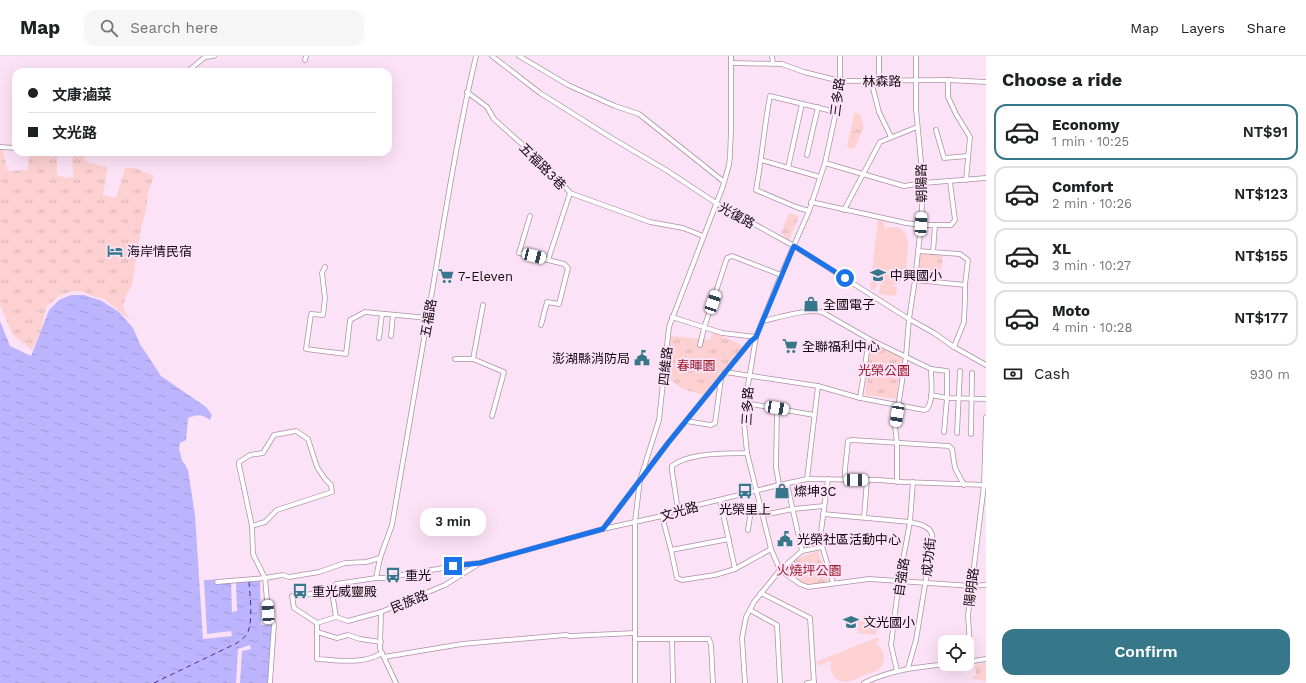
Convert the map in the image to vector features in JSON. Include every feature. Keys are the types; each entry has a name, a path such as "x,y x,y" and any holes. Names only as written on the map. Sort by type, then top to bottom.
{"street":[{"path":"192,68 205,57 214,56"},
{"name":"五福路","path":"376,578 380,558 392,525 442,228 467,92 476,56"},
{"name":"光復路","path":"492,56 540,93 610,137 666,170 716,203 794,246 954,347 986,365"},
{"path":"519,56 568,85 615,106 639,114 724,182"},
{"name":"四維路","path":"635,683 635,522 640,480 659,420 669,327 723,186 729,164 731,129 731,56"},
{"path":"772,56 773,63"},
{"name":"三多路","path":"780,570 772,549 756,490 748,453 744,422 745,403 756,337 808,211 824,163 836,112 840,81 840,56"},
{"path":"879,56 879,80"},
{"name":"朝陽路","path":"897,482 897,443 895,426 906,356 909,319 915,280 921,224 923,183 917,127 915,80 916,56"},
{"name":"林森路","path":"732,63 782,64 804,72 840,81 948,80 986,82"},
{"path":"948,80 948,97 970,137 966,180"},
{"path":"871,81 879,112 891,137"},
{"name":"五福路3巷","path":"467,92 487,107 494,119 553,172 552,176 567,188 570,193 650,222 683,228 703,236"},
{"path":"808,211 756,190 770,96 836,112"},
{"path":"788,168 802,104"},
{"path":"807,155 818,108"},
{"path":"844,210 880,142 917,127"},
{"path":"936,130 944,158 968,156"},
{"path":"0,148 12,148"},
{"path":"761,160 820,177"},
{"path":"824,163 904,186 986,178"},
{"path":"811,202 844,210 921,224 951,225 955,220 950,182"},
{"path":"548,260 570,193"},
{"path":"530,216 519,253 564,264 568,268 559,304 547,302 541,325"},
{"path":"933,252 935,225"},
{"path":"918,251 960,254 968,260 965,285 964,322 954,347"},
{"path":"700,346 704,328 727,258 732,256 781,275"},
{"path":"325,267 322,273 325,298 323,315 312,314 306,349 346,354 350,320 365,312 428,318"},
{"path":"915,280 965,285"},
{"path":"473,359 483,305"},
{"path":"763,321 815,311 822,312 869,339 931,369 947,371 947,398 944,432"},
{"path":"379,338 382,314"},
{"path":"391,336 393,315"},
{"path":"672,317 722,333 756,337"},
{"path":"603,529 725,372 756,337"},
{"path":"860,398 869,339"},
{"path":"455,359 473,359 504,372 492,416"},
{"path":"725,372 818,386 860,398 924,410 929,406 931,395 931,369"},
{"path":"957,433 960,371"},
{"path":"971,434 972,373"},
{"path":"686,421 711,425 715,423 721,378"},
{"path":"807,480 818,386"},
{"path":"931,395 947,398 986,399"},
{"path":"745,403 814,415"},
{"path":"777,408 776,467 779,485"},
{"name":"陽明路","path":"968,635 968,615 985,485 986,417"},
{"path":"252,526 264,522 277,510 332,492 331,485 317,467 308,438 296,431 274,435 263,453 250,455 239,462 252,526 253,554 266,578 268,612 274,624 270,683"},
{"path":"845,480 848,442 852,440 950,446 952,449 955,468 964,485"},
{"path":"678,510 672,466 677,462 702,455 748,453"},
{"path":"828,479 820,539 833,583"},
{"name":"文光路","path":"332,592 336,584 480,563 603,529 662,516 678,510 756,490 807,480 867,480 985,485"},
{"path":"864,517 867,480"},
{"name":"自強路","path":"897,670 891,645 910,522 913,482"},
{"path":"787,484 794,509 802,551"},
{"path":"720,500 735,569"},
{"path":"763,515 794,509 824,506"},
{"path":"748,530 752,510 761,508"},
{"name":"成功街","path":"823,514 910,522 922,525 932,534 916,640 908,668"},
{"path":"662,516 677,578 682,580 715,575 735,569 772,549"},
{"path":"671,550 729,539"},
{"path":"745,683 742,638 746,617 754,602 780,570 802,551 822,547"},
{"path":"217,582 283,575 289,577 319,572 345,563 366,562 380,558"},
{"name":"民族路","path":"396,683 380,649 381,612 445,585 480,563"},
{"path":"780,570 800,584 808,587 869,579 972,586 986,585"},
{"path":"317,623 294,608 292,596 332,592 336,617"},
{"path":"761,594 810,618 814,683 807,683"},
{"path":"750,610 777,625 780,683"},
{"path":"317,623 336,617 348,621 381,612"},
{"path":"317,623 317,659 357,661 372,659 383,655 462,644 566,635 635,633"},
{"path":"317,632 337,638 348,635 360,639 381,642"},
{"path":"635,639 709,639 711,645 713,683"},
{"path":"672,639 673,683"},
{"path":"974,661 986,659"},
{"path":"864,683 897,670 938,665"}],"green space":[{"path":"854,113 860,114 864,128 854,149 847,148"},
{"path":"0,147 2,147 8,171 28,170 29,156 57,156 57,175 66,178 73,177 72,156 85,156 84,161 108,167 103,195 116,198 125,168 135,168 154,176 148,192 132,285 126,296 123,307 130,320 104,299 84,292 75,291 60,295 47,306 40,332 32,350 13,335 0,305"},
{"path":"789,213 799,216 789,241 781,233"},
{"path":"878,220 884,221 884,229 892,227 899,228 905,234 908,242 904,274 900,282 892,286 897,287 896,296 879,294 880,285 884,285 877,281 876,289 870,289"},
{"path":"919,252 943,254 940,280 917,277"},
{"name":"春暉園","path":"714,332 745,347 704,395 683,389 671,380 665,379 670,336 710,340"},
{"name":"光榮公園","path":"871,341 902,358 896,399 865,395"},
{"name":"火燒坪公園","path":"818,551 828,582 804,584 799,582 785,567 800,557"},
{"path":"859,621 878,624 876,635 857,633"},
{"path":"878,637 879,641 875,643 881,648 884,654 883,664 878,670 851,681 842,682 835,678 831,668 831,660 818,666 816,662"},
{"path":"986,662 986,681 973,679 972,677 976,675 975,666"}],"water":[{"path":"71,295 84,295 102,301 119,312 133,328 140,344 161,376 206,407 212,415 210,420 199,415 188,418 186,440 180,443 179,449 182,460 188,470 195,515 203,639 232,636 231,631 207,634 204,580 231,579 232,612 237,611 236,582 260,581 261,625 273,625 269,683 240,683 242,651 251,649 250,645 238,649 236,683 0,683 0,321 10,346 31,356 49,310 59,300"}],"ferry route":[{"path":"154,683 237,643 245,637 250,627 251,607 249,582"}],"place":[{"name":"海岸情民宿","path":"115,251"},
{"name":"中興國小","path":"878,275"},
{"name":"7-Eleven","path":"446,276"},
{"name":"全國電子","path":"811,304"},
{"name":"全聯福利中心","path":"790,346"},
{"name":"澎湖縣消防局","path":"642,358"},
{"name":"光榮里上","path":"745,491"},
{"name":"燦坤3C","path":"782,491"},
{"name":"光榮社區活動中心","path":"785,539"},
{"name":"重光","path":"393,575"},
{"name":"重光威靈殿","path":"300,591"},
{"name":"文光國小","path":"851,622"}],"route":[{"path":"453,566 480,563 603,529 668,443 750,342 756,337 794,246 845,278"}]}
